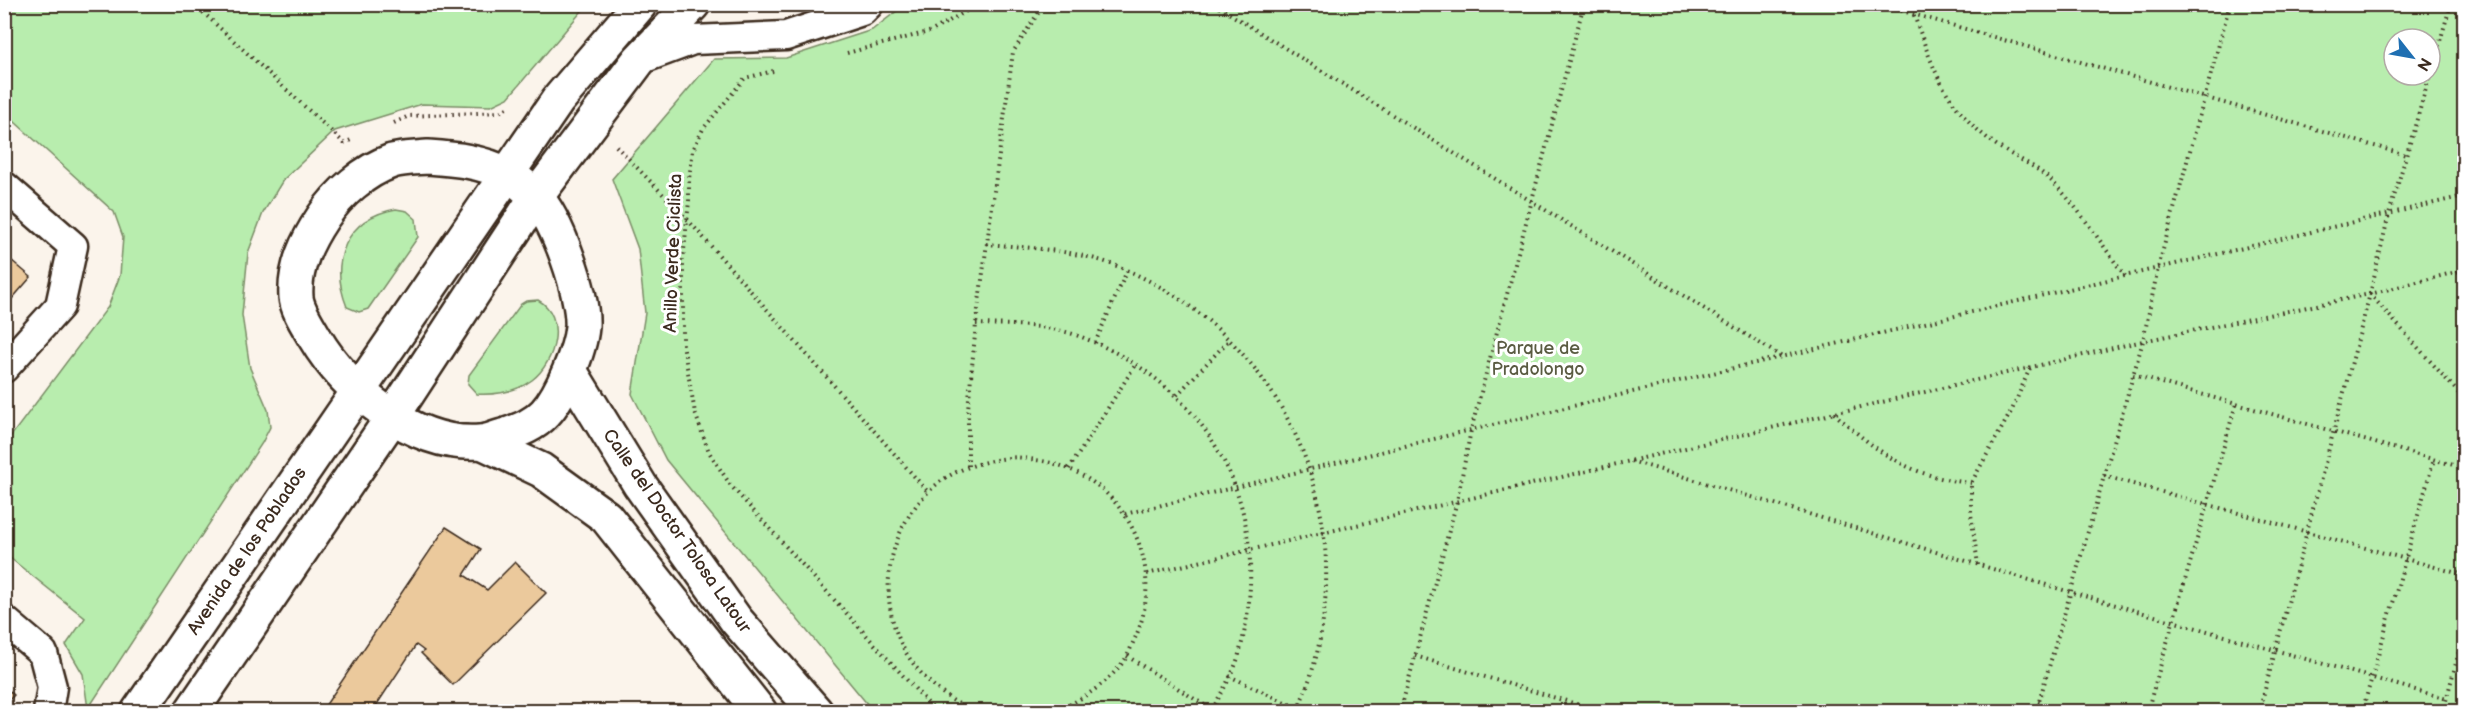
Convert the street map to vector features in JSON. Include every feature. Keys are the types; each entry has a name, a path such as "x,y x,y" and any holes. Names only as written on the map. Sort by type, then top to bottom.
{"main road":[{"name":"Avenida de los Poblados","path":"138,711 558,100 640,4"},
{"path":"191,711 393,416 536,197 639,60 693,4"},
{"path":"428,157 470,160 507,174 536,197 563,246 576,285 582,326 570,371 554,401 536,421 516,431 482,442 461,442 416,430 358,392 320,345 296,299 298,273 306,243 330,206 365,173 393,161 428,157"},
{"name":"Calle del Doctor Tolosa Latour","path":"570,371 640,485 736,620 816,711"},
{"path":"482,442 541,470 606,517 760,711"}],"street":[{"path":"639,60 693,40 786,36 862,11 869,4"},
{"path":"4,186 73,246 60,306 4,368"},
{"path":"4,620 43,653 52,687 48,711"}],"path":[{"path":"194,4 344,143 353,140"},
{"path":"844,53 932,31 978,4"},
{"path":"968,466 968,409 976,324 1013,52 1044,4"},
{"path":"1214,4 1782,357"},
{"path":"1400,711 1457,501 1471,430 1584,4"},
{"path":"1878,4 2406,155"},
{"path":"2036,711 2143,341 2158,268 2230,4"},
{"path":"2442,34 2451,4"},
{"path":"1914,15 1931,62 1950,102 1974,128 2045,175 2063,194 2126,276"},
{"name":"Anillo Verde Ciclista","path":"778,70 746,78 703,129 693,150 688,179 683,260 683,344 694,413 709,452 731,486 936,711"},
{"path":"2259,711 2370,294 2389,214 2426,87"},
{"path":"389,126 409,116 499,112 516,103"},
{"path":"591,125 619,149 687,219 929,493"},
{"path":"1125,514 2464,196"},
{"path":"986,244 1063,250 1127,270 1180,299 1230,339 1270,388 1301,444 1320,505 1328,568 1322,632 1305,693 1297,710 1229,676"},
{"path":"1095,343 1127,270"},
{"path":"1147,574 2143,341 2370,294 2464,270"},
{"path":"2370,294 2464,399"},
{"path":"976,324 1030,325 1082,337 1136,364 1177,395 1208,432 1234,480 1248,531 1251,594 1238,657 1211,710 1127,656"},
{"path":"1177,395 1230,339"},
{"path":"1069,470 1136,364"},
{"path":"1978,565 1971,514 1971,483 2012,410 2030,368"},
{"path":"2133,375 2464,468"},
{"path":"2147,711 2236,404"},
{"path":"1834,413 1861,437 1901,464 1941,480 1971,483"},
{"path":"981,711 972,710 935,689 908,658 891,620 887,579 897,538 919,502 942,481 968,466 1011,457 1055,462 1095,482 1125,514 1139,542 1147,574 1143,619 1127,656 1094,692 1056,711"},
{"path":"2362,711 2434,459"},
{"path":"1630,461 2070,592 2447,699"},
{"path":"2103,476 2464,575"},
{"path":"2443,711 2464,633"},
{"path":"1415,656 1603,711"},
{"path":"2038,702 2069,711"}],"green space":[{"path":"5,4 587,5 508,98 491,106 422,104 335,131 283,180 263,213 248,253 242,315 250,368 268,410 270,427 262,443 88,709 83,674 66,645 85,618 5,554 5,444 108,307 120,275 123,237 114,212 5,113"},
{"name":"Parque de Pradolongo","path":"906,4 2464,5 2464,711 873,711 666,460 632,394 645,313 638,249 612,179 714,59 786,58 872,30"},
{"path":"396,209 407,211 416,219 418,237 368,309 359,312 347,307 340,274 341,259 346,244 353,232 364,222"},
{"path":"538,300 547,307 553,317 555,328 555,339 547,362 532,380 513,390 477,394 468,384 469,375 521,304"}],"building":[{"path":"4,254 31,277 4,308"},
{"path":"446,527 481,549 464,575 487,590 515,562 546,593 453,685 416,645 372,712 321,712"},
{"path":"4,686 14,695 4,705"}]}
